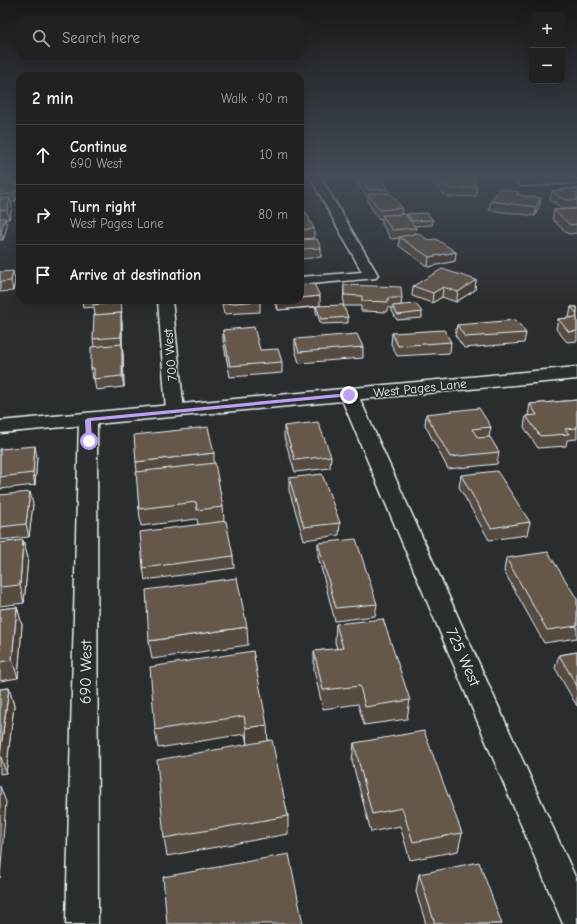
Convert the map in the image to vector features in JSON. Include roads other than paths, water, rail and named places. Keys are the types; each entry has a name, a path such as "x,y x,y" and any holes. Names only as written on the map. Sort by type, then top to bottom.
{"street":[{"path":"304,281 371,275 339,218"},
{"name":"700 West","path":"165,304 175,411"},
{"name":"West Pages Lane","path":"0,427 88,420 577,373"},
{"name":"725 West","path":"349,395 577,918"},
{"name":"690 West","path":"82,924 88,420"}]}
